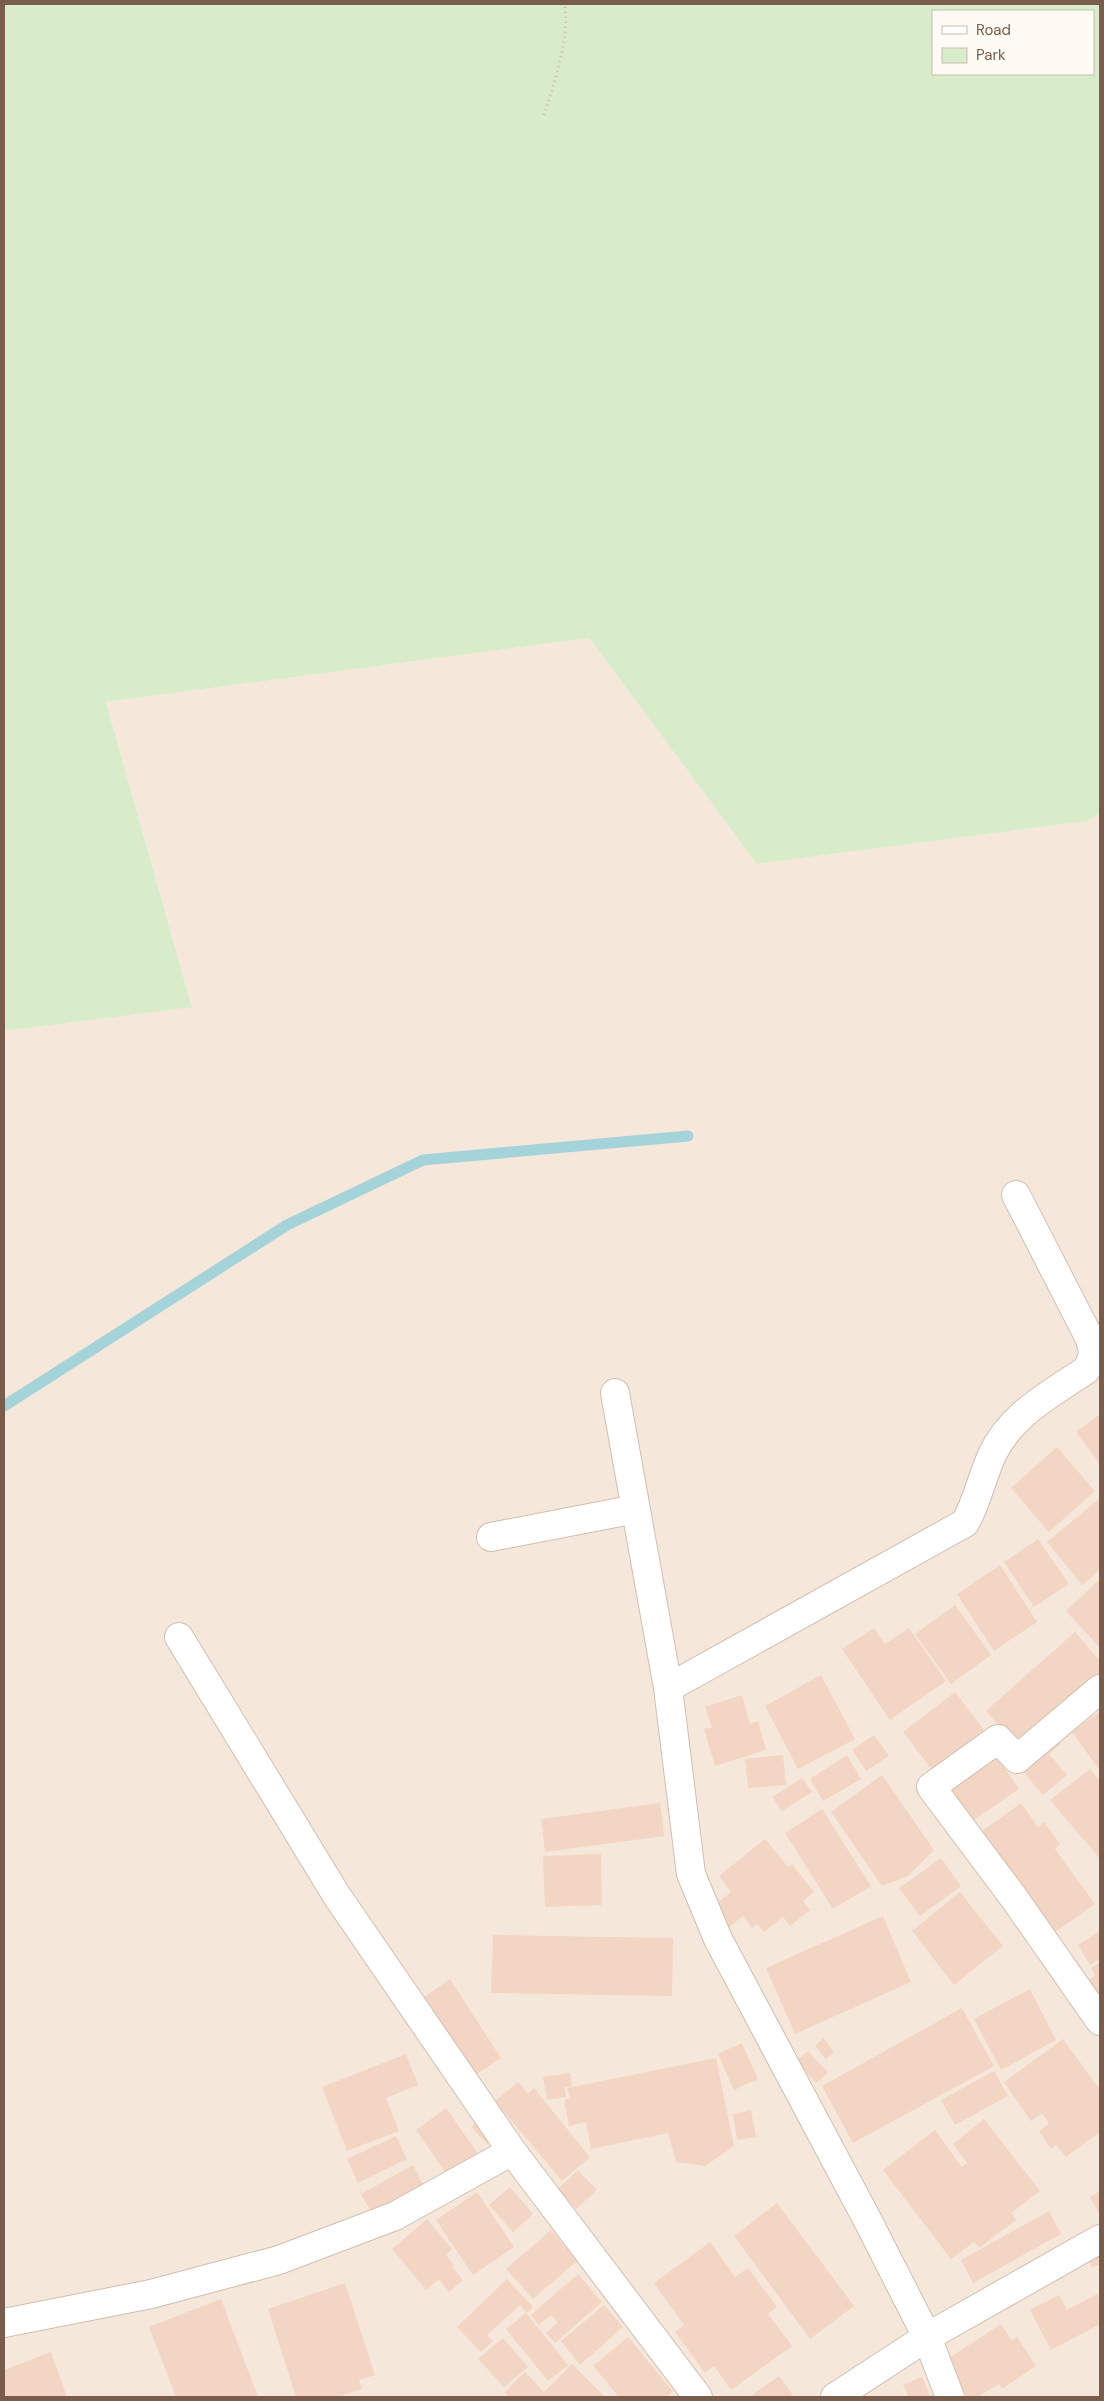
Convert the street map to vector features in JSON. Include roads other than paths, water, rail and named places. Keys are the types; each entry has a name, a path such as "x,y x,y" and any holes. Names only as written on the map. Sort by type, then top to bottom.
{"street":[{"path":"668,1688 964,1523 971,1513 993,1453 1008,1429 1024,1412 1086,1370 1093,1360 1093,1348 1088,1335 1016,1195"},
{"path":"615,1393 668,1688 691,1874 718,1939 928,2337 950,2397"},
{"path":"491,1537 636,1509"},
{"path":"179,1637 337,1896 512,2152 698,2397"},
{"path":"1100,1689 1018,1759 998,1739 931,1787 1014,1898 1100,2021"},
{"path":"4,2323 151,2294 279,2260 395,2216 512,2152"},
{"path":"834,2397 928,2337 1100,2240"}],"waterway":[{"path":"4,1406 287,1225 423,1160 688,1136"}]}
